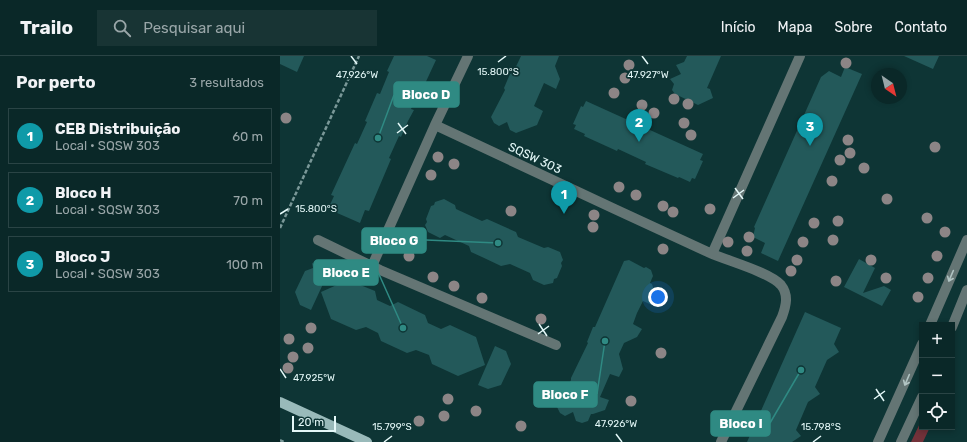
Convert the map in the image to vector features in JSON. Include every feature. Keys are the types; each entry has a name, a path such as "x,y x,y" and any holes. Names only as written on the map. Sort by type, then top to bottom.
{"main road":[{"path":"280,402 367,442"}],"street":[{"path":"372,266 435,125 468,56"},
{"path":"712,254 800,56"},
{"name":"SQSW 303","path":"435,125 712,254 774,279 782,286 786,296 786,304 782,317 721,442"},
{"path":"318,240 372,266 556,345"},
{"path":"931,322 967,240"},
{"path":"954,322 967,290"},
{"path":"878,442 919,351"},
{"path":"900,442 919,403"}],"path":[{"path":"280,228 360,56"},
{"path":"280,440 284,442"}],"shaded area":[{"path":"919,425 919,430 929,430 923,442 911,442"}],"building":[{"path":"280,56 304,56 297,72 280,64"},
{"path":"394,56 427,56 436,60 423,88 421,87 411,109 414,110 401,137 399,136 389,158 391,159 369,211 365,210 360,223 328,209 334,196 331,195 355,143 357,144 367,122 365,121 377,93 380,94 389,72 387,71"},
{"path":"521,56 559,56 555,66 560,79 556,89 544,83 534,106 543,111 537,125 516,133 510,130 507,122 499,126 494,123 491,117 505,90 504,88 510,74 513,73"},
{"path":"687,56 721,56 707,88 710,89 713,98 698,105 675,94 672,90 674,84 670,79 681,74 676,65 684,62"},
{"path":"904,56 939,56 933,69"},
{"path":"845,67 862,74 778,261 761,253 765,243 753,237 754,227 821,77 829,71 841,77"},
{"path":"586,101 703,154 700,160 703,161 695,179 692,178 690,182 679,177 678,178 645,164 646,162 618,149 617,151 584,136 585,134 574,129 576,125 573,124 581,106 583,107"},
{"path":"444,199 455,205 456,209 482,221 487,219 516,232 518,237 544,248 548,247 560,252 563,260 557,278 554,279 553,283 544,285 533,280 530,273 510,264 501,266 471,252 469,246 445,235 440,238 428,232 425,225 431,206 434,205 435,202"},
{"path":"859,259 875,268 863,293 884,286 891,290 882,306 844,287"},
{"path":"629,260 651,270 653,276 650,283 652,284 656,296 652,305 643,301 637,313 633,324 642,329 637,337 624,343 619,354 623,369 619,377 610,374 600,397 609,400 605,410 591,414 588,421 582,423 576,421 573,412 565,416 560,413 557,407 588,343 587,342 593,327 595,327 624,261"},
{"path":"312,263 329,271 311,310 300,305 295,292 305,271 313,268"},
{"path":"348,280 375,291 377,300 390,306 398,302 425,315 428,323 441,329 450,325 476,337 485,365 458,376 432,364 429,355 416,350 407,353 381,341 378,333 366,327 356,330 331,319 321,292"},
{"path":"805,312 841,328 834,344 839,352 827,360 815,387 820,394 808,402 796,430 801,436 792,442 747,442"},
{"path":"495,346 506,351 511,364 501,385 488,389 478,385"}],"place":[{"name":"Bloco D","path":"378,138"},
{"name":"Bloco H","path":"639,142"},
{"name":"Bloco J","path":"810,146"},
{"name":"CEB Distribuição","path":"564,214"},
{"name":"Bloco G","path":"498,243"},
{"name":"Bloco E","path":"403,328"},
{"name":"Bloco F","path":"605,341"},
{"name":"Bloco I","path":"801,370"}]}
